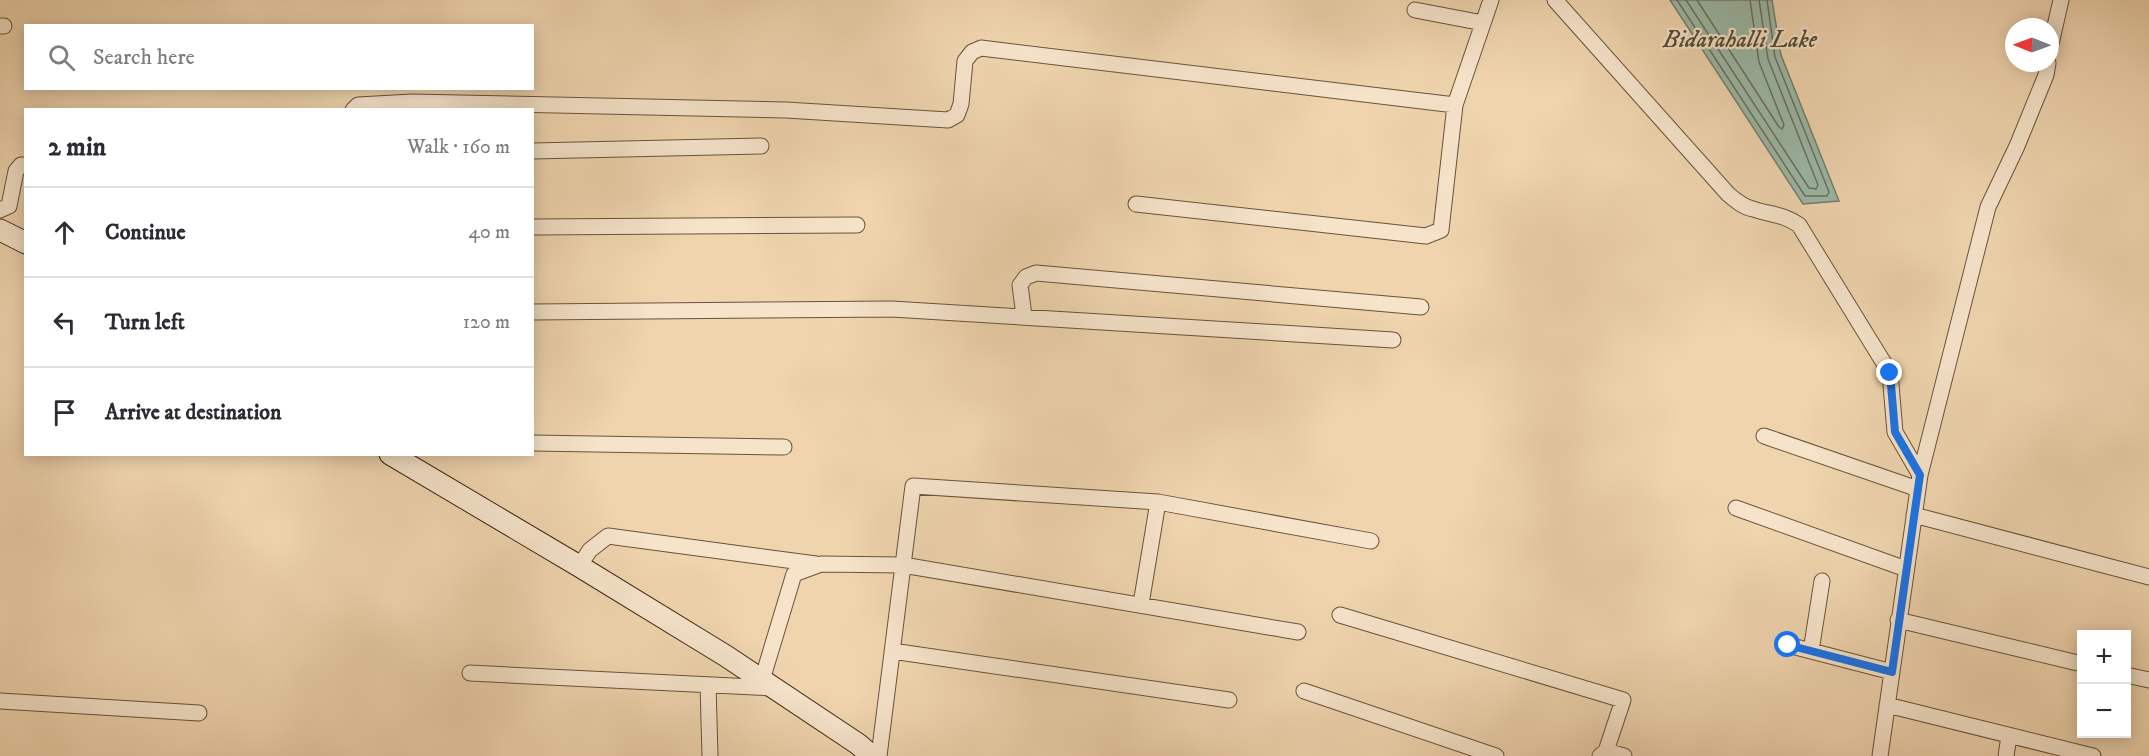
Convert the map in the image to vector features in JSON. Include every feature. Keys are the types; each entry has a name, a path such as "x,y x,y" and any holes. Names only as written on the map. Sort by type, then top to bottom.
{"main road":[{"path":"0,230 24,242"},
{"path":"393,456 579,566 768,684 872,756"}],"street":[{"path":"1136,204 1426,236 1442,231 1455,105 1491,0"},
{"path":"1555,0 1728,194 1739,203 1752,209 1778,214 1799,225 1890,373 1895,432 1919,482"},
{"path":"2057,18 2061,0"},
{"path":"1415,10 1483,23"},
{"path":"355,108 358,105 412,102 786,110 948,120 957,115 961,104 965,61 972,52 981,48 1455,105"},
{"path":"1880,756 1919,482 1988,207 2017,146 2046,72"},
{"path":"534,151 760,146"},
{"path":"0,210 9,206 16,171 24,165"},
{"path":"534,227 857,225"},
{"path":"1024,316 1020,285 1026,277 1036,273 1421,307"},
{"path":"534,312 880,308 1394,340"},
{"path":"1764,436 1919,482"},
{"path":"534,443 784,447"},
{"path":"879,756 913,486 1158,502 1371,541"},
{"path":"1141,604 1158,502"},
{"path":"1736,508 1906,569"},
{"path":"1914,515 2149,577"},
{"path":"579,566 590,550 608,536 821,564 903,565 1298,632"},
{"path":"470,673 708,685 768,684 794,574 821,564"},
{"path":"1811,651 1822,581"},
{"path":"1340,615 1623,700 1603,753 1624,756"},
{"path":"1898,620 2077,663"},
{"path":"1788,645 1892,672"},
{"path":"892,651 1229,700"},
{"path":"2131,676 2149,680"},
{"path":"708,685 710,756"},
{"path":"1304,691 1496,756"},
{"path":"0,701 199,713"},
{"path":"1887,705 2093,756"},
{"path":"2006,756 2009,736"}],"water":[{"name":"Bidarahalli Lake","path":"1670,0 1772,0 1781,55 1839,201 1803,204"}],"route":[{"path":"1788,645 1892,672 1920,475 1895,432 1890,373"}]}
